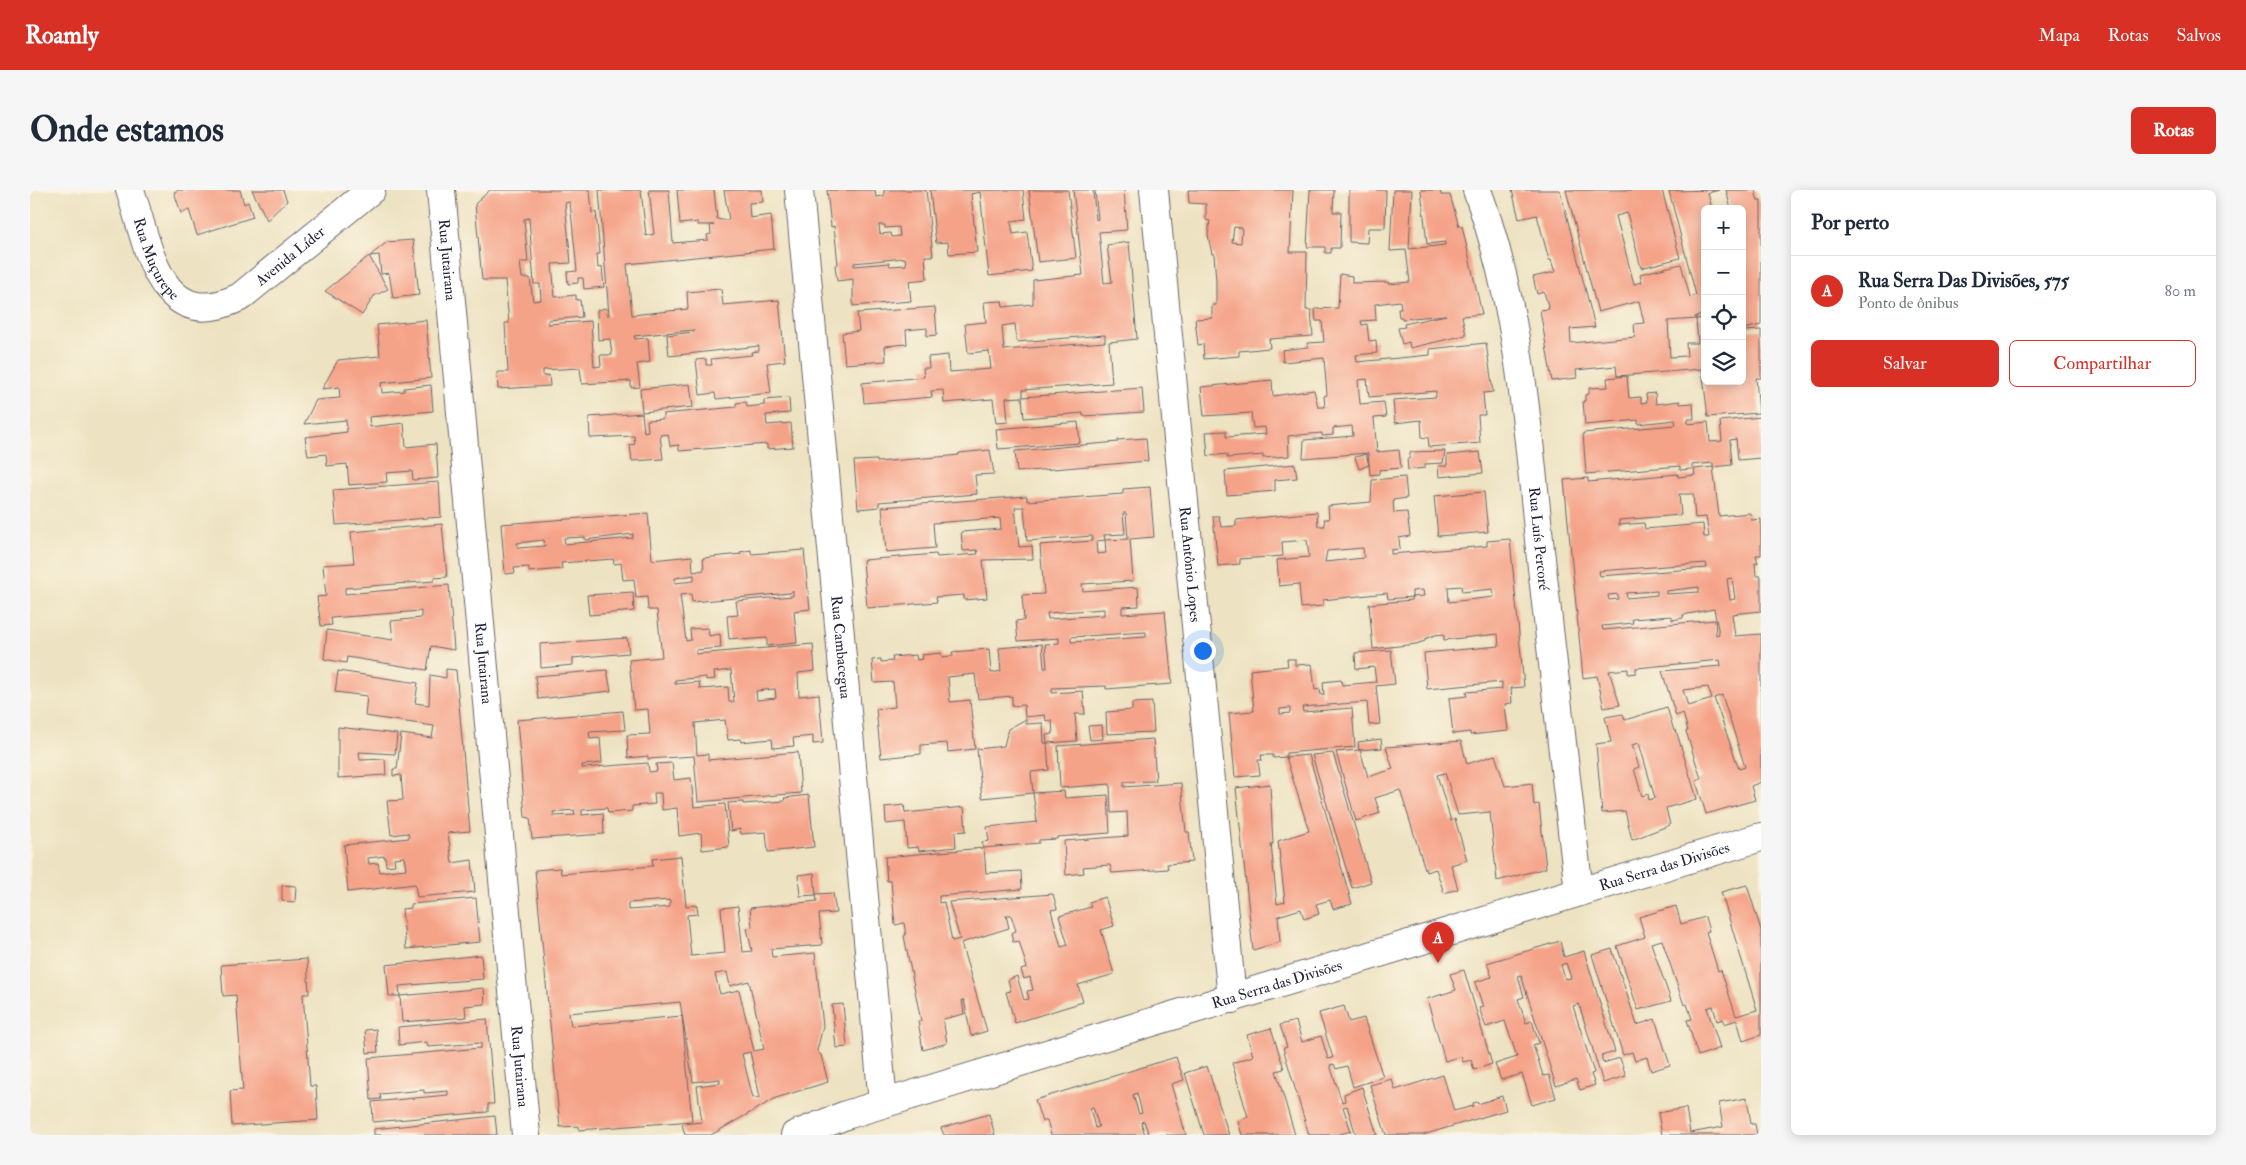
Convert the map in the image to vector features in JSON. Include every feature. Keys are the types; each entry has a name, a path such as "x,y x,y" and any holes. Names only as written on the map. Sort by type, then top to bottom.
{"street":[{"name":"Rua Muçurepe","path":"130,190 156,269 169,291 181,302 202,308"},
{"name":"Avenida Líder","path":"202,308 224,305 240,297 371,190"},
{"name":"Rua Jutairana","path":"441,190 526,1135"},
{"name":"Rua Cambacegua","path":"799,190 883,1103"},
{"name":"Rua Antônio Lopes","path":"1154,190 1232,999"},
{"name":"Rua Luís Percoré","path":"1477,190 1502,271 1519,358 1579,892"},
{"name":"Rua Serra das Divisões","path":"795,1135 846,1114 1232,999 1761,837"}],"building":[{"path":"179,190 240,190 244,204 248,202 253,217 197,235 189,210 181,213 174,192"},
{"path":"252,190 283,190 287,201 267,220"},
{"path":"490,190 590,190 592,213 596,212 600,254 597,254 598,268 602,267 604,287 584,289 583,278 578,278 578,283 568,284 567,272 577,271 570,202 565,203 571,263 552,264 555,297 576,295 576,300 580,300 582,317 548,320 548,324 591,321 594,367 601,366 600,355 612,355 610,339 598,340 597,310 606,308 607,315 609,315 599,190 641,190 646,236 654,234 649,190 669,190 673,243 708,240 707,235 711,234 710,225 698,225 698,222 680,224 677,190 714,190 717,219 729,220 724,190 762,190 763,202 749,203 750,218 771,215 774,249 627,264 632,315 688,309 687,292 721,289 723,305 779,300 785,361 767,363 771,393 716,399 715,393 700,395 696,360 706,359 706,365 712,365 711,359 752,355 751,352 759,351 759,346 669,356 667,335 694,332 694,330 634,336 635,339 648,338 650,362 637,364 640,387 631,388 631,381 582,384 580,368 543,370 543,376 549,375 550,386 498,389 497,372 508,372 505,323 509,323 505,280 482,280 475,204","holes":["529,218 534,284 540,284 541,300 533,301 530,278 522,278 520,262 528,262 524,219"]},
{"path":"827,190 875,190 876,197 884,196 884,190 926,190 933,256 925,256 927,279 909,281 911,301 853,306 853,279 837,281 835,265 838,264 834,226 831,227","holes":["879,225 885,225 885,228 899,227 900,236 892,237 891,233 880,234","905,258 906,265 890,266 889,263 854,266 854,263"]},
{"path":"930,190 1023,190 1026,219 1011,221 1013,234 1027,232 1032,271 989,276 980,192 971,194 977,252 949,254 948,242 936,243"},
{"path":"1029,190 1068,190 1076,258 1038,262"},
{"path":"1073,190 1093,190 1096,220 1098,219 1095,190 1124,190 1127,230 1099,232 1104,283 1112,282 1107,245 1129,242 1137,339 1109,342 1112,383 1023,390 1023,397 1142,388 1144,412 1083,416 1083,413 1024,418 1022,397 1006,398 1008,422 996,423 993,399 944,403 943,390 931,391 932,397 864,403 862,383 924,377 923,368 929,368 928,357 948,355 949,372 991,369 989,351 968,353 965,324 986,322 984,302 1002,301 1003,307 1033,304 1033,280 1083,275","holes":["1015,324 1017,342 1105,335 1105,342 1004,350 1002,326"]},
{"path":"1188,190 1293,190 1290,252 1307,252 1306,310 1311,310 1313,336 1269,339 1270,348 1239,351 1239,356 1204,359 1203,344 1198,345 1195,319 1212,318 1212,305 1216,305 1214,254 1212,254 1208,235 1210,221 1206,220 1206,204 1189,203","holes":["1234,227 1242,228 1241,243 1232,242"]},
{"path":"1310,190 1334,190 1333,212 1341,212 1340,248 1331,248 1331,253 1325,253 1325,247 1307,247"},
{"path":"1349,190 1386,190 1385,228 1368,228 1367,243 1349,242"},
{"path":"1393,190 1412,190 1409,249 1445,245 1445,242 1427,244 1421,190 1440,190 1441,195 1450,195 1459,226 1462,226 1482,314 1462,316 1466,335 1410,348 1409,342 1402,344 1398,328 1405,327 1404,324 1446,315 1402,319 1402,317 1399,317 1398,309 1401,309 1400,301 1375,304 1376,320 1361,321 1362,325 1367,324 1369,341 1376,340 1377,353 1356,355 1357,362 1430,355 1430,349 1486,343 1493,392 1483,393 1485,415 1478,415 1480,443 1429,447 1428,437 1422,438 1421,420 1395,423 1393,400 1436,397 1436,391 1369,397 1367,379 1358,380 1360,404 1384,402 1386,417 1374,418 1377,452 1399,450 1401,468 1379,470 1379,474 1370,475 1368,453 1303,458 1304,440 1353,436 1352,426 1333,428 1333,435 1322,436 1322,433 1288,436 1289,456 1263,458 1263,455 1227,458 1227,454 1208,456 1206,432 1226,431 1226,437 1266,434 1265,427 1253,428 1251,413 1204,416 1201,387 1272,380 1273,396 1314,390 1318,407 1325,407 1324,396 1327,395 1324,358 1283,362 1282,350 1308,347 1307,343 1324,342 1322,321 1316,321 1315,309 1338,308 1340,274 1352,276 1352,283 1389,282 1388,284 1410,282 1406,250 1390,251"},
{"path":"1512,190 1560,190 1595,327 1570,329 1571,343 1635,337 1634,324 1644,323 1639,301 1598,312 1566,190 1662,190 1680,258 1641,268 1627,213 1616,216 1634,284 1642,282 1640,274 1681,264 1690,297 1696,295 1669,191 1719,190 1708,193 1711,205 1701,205 1701,315 1695,317 1696,319 1701,318 1701,369 1617,376 1616,366 1576,370 1577,378 1552,381 1540,310 1549,309 1544,292 1537,294 1533,277 1555,272 1551,260 1549,260 1537,215 1519,219","holes":["1696,319 1698,343 1686,343 1687,356 1670,357 1668,321"]},
{"path":"1726,190 1755,190 1758,201 1761,201 1761,325 1746,328 1746,205 1730,205"},
{"path":"413,240 419,295 393,298 389,273 381,274 379,255 370,256 387,242"},
{"path":"369,256 388,289 374,296 362,315 325,291"},
{"path":"935,307 937,335 927,336 927,328 906,330 907,344 885,346 886,361 845,364 842,333 859,331 857,313"},
{"path":"426,320 431,378 381,383 382,393 404,391 404,388 431,385 433,411 369,417 370,427 404,423 406,447 436,444 438,478 413,480 412,471 386,473 387,482 349,485 347,464 327,466 326,454 308,456 305,437 347,432 346,420 304,424 316,400 340,398 339,387 322,389 338,360 380,356 377,325"},
{"path":"1761,330 1761,378 1756,378 1759,413 1708,417 1704,385 1746,385 1746,331"},
{"path":"1627,376 1629,398 1641,397 1641,403 1647,402 1646,394 1655,393 1656,404 1680,401 1680,404 1693,403 1694,419 1688,419 1688,424 1708,422 1710,442 1722,441 1720,421 1761,417 1761,458 1738,460 1736,439 1730,440 1732,465 1713,467 1713,463 1692,465 1692,469 1680,470 1680,466 1586,474 1583,433 1676,425 1675,420 1638,424 1638,420 1585,425 1583,401 1585,401 1585,395 1589,394 1589,388 1608,387 1607,378"},
{"path":"690,384 693,407 642,412 640,389"},
{"path":"789,398 790,413 766,415 767,425 791,423 793,447 767,449 767,444 679,451 679,445 670,446 668,434 660,435 663,459 632,461 630,445 635,444 634,436 590,438 589,417 642,413 644,432 648,431 647,420 663,419 663,414 736,407 736,403 746,402 747,407 764,405 764,400"},
{"path":"1078,422 1080,443 998,449 996,429"},
{"path":"1146,438 1148,461 1017,472 1015,451"},
{"path":"990,450 994,474 975,475 977,494 879,502 879,507 858,509 854,461 877,460 877,462 950,456 959,455 959,453"},
{"path":"1445,451 1443,463 1425,464 1425,468 1408,470 1407,459 1410,458 1410,452"},
{"path":"1480,452 1483,473 1439,477 1438,466 1447,466 1447,455"},
{"path":"1366,454 1369,465 1359,469 1355,457"},
{"path":"1295,464 1297,478 1275,480 1275,491 1227,495 1225,471"},
{"path":"1713,467 1719,516 1750,513 1751,520 1761,519 1761,555 1756,555 1758,563 1755,563 1756,576 1761,576 1761,611 1732,614 1735,636 1761,634 1761,782 1751,786 1755,800 1706,814 1696,781 1701,779 1686,731 1688,731 1683,713 1676,716 1662,671 1721,666 1720,660 1636,668 1636,673 1628,674 1628,669 1609,671 1620,705 1604,708 1597,676 1583,678 1564,480 1588,478 1588,482 1678,474 1678,477 1695,475 1694,469","holes":["1679,494 1693,494 1695,518 1706,517 1709,537 1704,537 1703,524 1645,529 1644,523 1619,525 1619,520 1681,515","1706,563 1707,568 1600,576 1599,571","1732,578 1735,599 1730,600 1727,579","1699,587 1699,592 1666,594 1666,591","1657,591 1657,595 1627,598 1626,593","1618,594 1618,599 1609,600 1608,595","1714,609 1719,634 1716,635 1715,620 1603,630 1602,626 1633,623 1632,619 1672,616 1672,620 1683,618 1683,615","1708,687 1712,699 1688,706 1683,690","1722,695 1745,767 1739,769 1714,698"]},
{"path":"1405,477 1407,498 1393,500 1394,513 1407,512 1410,536 1399,538 1400,549 1391,550 1391,554 1487,546 1487,541 1510,539 1524,687 1511,688 1512,703 1505,704 1508,731 1470,735 1470,732 1453,734 1449,698 1467,696 1466,692 1502,689 1502,682 1427,689 1424,653 1499,646 1498,634 1444,640 1444,634 1435,635 1416,644 1373,649 1369,604 1412,600 1411,597 1388,599 1387,593 1323,600 1323,606 1301,608 1299,584 1279,586 1277,560 1309,557 1307,540 1282,542 1283,556 1240,559 1240,564 1218,566 1213,516 1219,516 1221,527 1236,526 1236,520 1317,512 1318,526 1325,526 1324,519 1329,519 1328,506 1371,502 1372,480","holes":["1363,548 1364,558 1325,562 1327,551","1461,586 1462,592 1493,589 1494,597 1449,602 1448,587","1423,590 1424,596 1412,597 1412,591"]},
{"path":"439,482 441,517 336,525 333,490"},
{"path":"1150,487 1154,537 1130,539 1133,581 1082,584 1083,591 1138,587 1139,606 1122,607 1122,614 1165,611 1172,684 1106,689 1106,686 1052,688 1052,693 1083,691 1085,714 1075,714 1077,741 1047,743 1046,735 1053,734 1052,720 1046,721 1045,715 1025,717 1024,705 1012,706 1012,696 978,699 975,674 948,677 950,702 970,700 975,749 948,752 947,743 921,745 921,754 881,758 876,709 895,707 893,682 874,683 872,660 881,659 881,662 893,661 892,657 916,655 917,660 923,659 922,655 941,653 942,657 953,656 952,652 989,649 991,673 1001,671 999,648 1042,644 1044,668 1047,668 1045,644 1059,643 1059,638 1018,641 1016,621 1024,620 1022,595 1044,594 1040,545 1092,541 1092,536 1027,541 1024,507 1015,507 1019,547 1032,546 1033,559 983,560 987,598 964,600 964,595 936,597 937,602 867,608 863,560 936,554 937,557 978,554 977,550 963,551 961,532 1001,529 1000,518 933,523 935,548 886,552 882,507 1027,496 1027,501 1123,494 1123,489","holes":["1123,513 1126,513 1128,539 1105,540 1104,535 1125,534","1105,540 1106,553 1097,554 1096,541","1104,609 1104,615 1048,619 1047,613","1146,632 1146,637 1071,642 1071,637"]},
{"path":"1484,492 1488,532 1438,536 1434,496"},
{"path":"648,513 652,560 692,556 693,572 704,570 703,558 741,554 740,552 751,550 751,554 804,550 810,609 794,611 797,643 767,646 767,638 729,639 727,616 738,615 736,601 793,596 793,590 790,593 692,602 691,594 680,595 686,641 691,640 690,629 708,628 709,636 720,634 721,648 696,650 696,654 813,644 815,671 798,673 799,696 819,694 823,743 813,744 813,736 793,738 794,746 773,748 772,739 741,742 740,739 728,740 725,720 695,723 697,755 708,754 708,760 798,752 801,793 698,802 694,756 648,759 648,756 628,758 627,735 650,734 648,709 634,710 629,660 662,657 657,610 648,610 647,597 636,598 634,579 623,580 621,563 614,564 613,559 561,563 562,569 529,572 529,567 514,568 515,573 505,574 501,524","holes":["633,534 633,538 565,544 564,538 585,537 585,540","544,540 545,546 518,548 517,543","694,575 694,581 675,583 675,578","731,670 734,702 729,702 728,687 700,689 699,682 675,684 675,680 706,677 706,680 715,679 714,672","775,689 776,698 757,700 756,691"]},
{"path":"442,524 447,577 434,578 434,581 345,588 345,594 449,585 454,650 431,646 427,670 347,657 346,663 324,659 327,630 393,640 391,621 421,618 421,611 331,618 332,625 321,626 317,597 326,596 323,565 354,563 351,532"},
{"path":"633,592 634,611 589,615 587,595"},
{"path":"627,638 629,653 573,658 573,665 541,668 540,644"},
{"path":"1391,650 1395,684 1376,686 1380,724 1369,725 1367,702 1302,707 1303,712 1352,708 1355,747 1286,753 1286,757 1273,758 1273,755 1261,755 1262,760 1258,760 1260,775 1235,777 1229,713 1254,711 1250,670 1288,666 1287,659 1295,659 1295,665 1312,664 1315,690 1320,689 1321,695 1324,695 1323,682 1341,680 1342,685 1376,682 1374,667 1356,669 1355,653","holes":["1290,708 1290,713 1280,714 1280,709"]},
{"path":"446,669 456,670 470,831 448,833 452,863 472,860 475,892 417,897 415,884 348,892 344,845 409,838 408,833 391,835 387,801 403,800 401,775 393,776 393,769 397,769 401,734 432,738 434,726 365,716 367,696 335,692 338,671 418,683 415,703 429,705 430,675 446,678","holes":["385,856 386,866 395,865 394,858 404,857 406,869 380,872 378,863 369,864 368,858"]},
{"path":"607,670 611,691 538,699 535,676"},
{"path":"1152,702 1154,732 1107,734 1106,712 1132,710 1132,703"},
{"path":"1667,707 1697,799 1666,808 1670,825 1632,840 1625,811 1602,813 1596,744 1611,742 1605,717 1623,714 1625,720","holes":["1639,743 1655,798 1649,800 1648,794 1642,796 1634,769 1639,767 1632,745"]},
{"path":"623,711 625,730 589,732 590,739 600,738 602,763 582,765 582,768 648,763 649,772 657,771 656,764 672,763 674,780 691,778 694,807 725,804 729,847 702,850 701,833 679,836 677,808 662,810 661,793 654,793 655,804 632,806 632,811 608,813 607,808 582,810 582,815 603,813 604,834 532,839 530,818 525,817 517,720","holes":["574,810 575,815 554,816 553,812"]},
{"path":"1026,719 1026,724 1043,723 1044,743 1047,743 1049,770 1031,772 1033,793 982,798 977,749 1004,746 1008,729"},
{"path":"1102,725 1103,739 1090,740 1088,726"},
{"path":"338,727 397,734 395,754 359,752 360,760 385,759 386,775 338,778"},
{"path":"1153,739 1156,781 1124,782 1124,787 1181,783 1186,832 1189,832 1192,862 1167,864 1168,869 1112,873 1110,865 1083,867 1084,873 1066,875 1064,841 1128,836 1127,812 1111,813 1110,784 1060,788 1058,746"},
{"path":"1381,739 1382,748 1359,750 1358,742"},
{"path":"1461,741 1467,764 1495,755 1505,786 1532,783 1534,805 1539,804 1546,868 1497,881 1490,812 1458,815 1445,773 1437,775 1451,821 1455,819 1467,860 1451,865 1458,889 1444,893 1436,869 1426,872 1400,790 1375,798 1380,813 1356,821 1336,752 1360,750 1368,777 1393,769 1386,747"},
{"path":"1333,753 1371,882 1352,888 1312,755"},
{"path":"1309,755 1352,904 1333,909 1330,900 1316,904 1319,914 1304,919 1301,909 1278,916 1280,942 1253,950 1236,788 1270,784 1273,844 1271,844 1277,904 1285,902 1278,841 1309,831 1286,757"},
{"path":"1064,791 1065,798 1108,795 1110,833 1057,837 1057,839 1039,840 1039,843 984,848 986,873 1021,871 1022,889 939,896 939,903 944,902 952,941 960,939 949,902 1053,894 1057,909 1051,910 1061,947 1068,945 1059,916 1091,907 1089,902 1105,897 1114,926 1101,930 1114,974 1078,985 1083,1002 1015,1023 1006,992 1011,991 1008,980 1017,976 1024,1000 1029,999 1027,991 1033,990 1030,977 1024,979 1021,970 1027,968 1019,941 1013,942 1011,933 1016,931 1011,915 1006,915 1009,928 961,943 987,1031 971,1036 964,1000 962,1000 964,1014 943,1019 947,1043 923,1050 918,1021 921,1021 904,936 906,935 904,923 895,925 891,881 887,881 885,857 983,848 982,842 989,841 987,827 1037,822 1033,793"},
{"path":"809,795 814,847 768,852 766,832 741,834 740,829 731,831 728,803 743,802 743,804 785,801 784,798"},
{"path":"904,805 905,813 964,807 966,831 955,832 956,847 919,851 918,847 907,848 905,822 886,824 885,807"},
{"path":"681,856 686,906 697,905 698,914 687,915 691,956 725,953 721,908 738,906 743,952 752,951 747,928 752,927 750,908 817,901 816,894 833,893 836,913 819,914 822,945 771,949 772,957 815,953 823,1026 817,1051 821,1055 828,1082 776,1098 711,1135 685,1135 682,1124 702,1122 697,1086 720,1083 720,1079 693,1082 680,1002 569,1013 571,1026 682,1016 692,1121 579,1130 579,1126 560,1127 535,870 560,868 561,874 653,866 652,859","holes":["670,900 670,907 628,910 628,903","727,972 730,986 749,981 764,1049 754,1051 739,990 720,994 715,974","750,1052 760,1097 753,1098 742,1054"]},
{"path":"814,873 816,895 800,896 798,875"},
{"path":"282,885 296,886 295,902 282,901"},
{"path":"1747,885 1761,930 1761,1035 1743,1041 1737,1020 1724,1024 1723,1019 1717,1021 1713,1006 1707,1008 1720,1048 1698,1056 1687,1020 1692,1019 1687,1004 1684,1005 1662,940 1651,943 1671,1001 1638,1010 1617,946 1645,937 1639,917 1676,906 1681,924 1705,917 1709,931 1706,932 1718,971 1721,970 1736,1016 1757,1010 1721,892"},
{"path":"476,898 480,942 406,949 402,909 411,908 411,904"},
{"path":"1560,941 1564,957 1584,951 1615,1052 1601,1056 1603,1063 1620,1058 1626,1076 1603,1083 1579,1004 1573,1006 1594,1073 1591,1074 1595,1085 1580,1090 1576,1079 1556,1086 1521,975 1518,976 1524,997 1518,999 1526,1023 1532,1021 1539,1043 1533,1045 1543,1076 1549,1075 1556,1098 1532,1105 1522,1074 1501,1080 1495,1064 1517,1057 1505,1021 1486,1027 1479,1008 1483,1007 1475,982 1492,977 1487,963","holes":["1566,963 1571,978 1565,979 1561,965"]},
{"path":"1612,949 1637,1025 1655,1019 1670,1065 1651,1071 1647,1057 1635,1061 1632,1052 1623,1055 1592,955"},
{"path":"481,955 483,979 399,986 400,996 389,996 386,965"},
{"path":"307,959 309,994 303,994 310,1086 316,1086 318,1120 232,1126 230,1091 243,1090 236,995 223,996 221,965"},
{"path":"1464,970 1492,1064 1474,1070 1471,1060 1463,1062 1461,1056 1445,1061 1427,999 1456,990 1450,974"},
{"path":"484,988 485,1004 465,1006 466,1017 402,1022 400,996"},
{"path":"843,1004 847,1047 836,1048 832,1005"},
{"path":"1344,1006 1349,1022 1364,1018 1383,1077 1353,1087 1347,1066 1336,1069 1334,1064 1330,1065 1342,1102 1345,1101 1344,1094 1362,1087 1377,1135 1356,1135 1347,1106 1343,1107 1351,1131 1337,1135 1309,1135 1283,1048 1287,1047 1280,1025 1296,1021 1302,1042 1321,1036 1328,1059 1333,1058 1319,1013"},
{"path":"487,1019 494,1104 488,1104 488,1112 373,1122 372,1102 448,1095 448,1091 424,1093 424,1090 380,1094 381,1099 371,1100 368,1058 481,1048 481,1043 428,1047 427,1042 399,1045 398,1027"},
{"path":"1271,1028 1284,1069 1276,1071 1295,1135 1242,1135 1238,1121 1248,1117 1232,1063 1253,1056 1247,1035"},
{"path":"376,1029 378,1052 367,1053 365,1030"},
{"path":"1176,1057 1184,1080 1171,1084 1186,1135 1149,1135 1144,1121 1141,1122 1145,1135 1051,1135 1047,1120 1042,1122 1035,1100","holes":["1137,1093 1142,1113 1139,1114 1133,1095","1093,1107 1099,1127 1095,1128 1090,1108"]},
{"path":"1207,1066 1229,1135 1204,1135 1185,1073"},
{"path":"1443,1075 1454,1111 1473,1106 1473,1103 1477,1102 1478,1104 1502,1096 1506,1110 1423,1135 1386,1135 1370,1085 1392,1079 1395,1090"},
{"path":"1747,1098 1751,1124 1755,1124 1757,1135 1662,1135 1658,1113 1686,1108 1690,1133 1723,1127 1719,1103"},
{"path":"989,1114 995,1135 944,1135 941,1128"},
{"path":"495,1116 497,1135 374,1135 374,1129"}],"place":[{"name":"Rua Serra Das Divisões, 575","path":"1438,963"}]}
